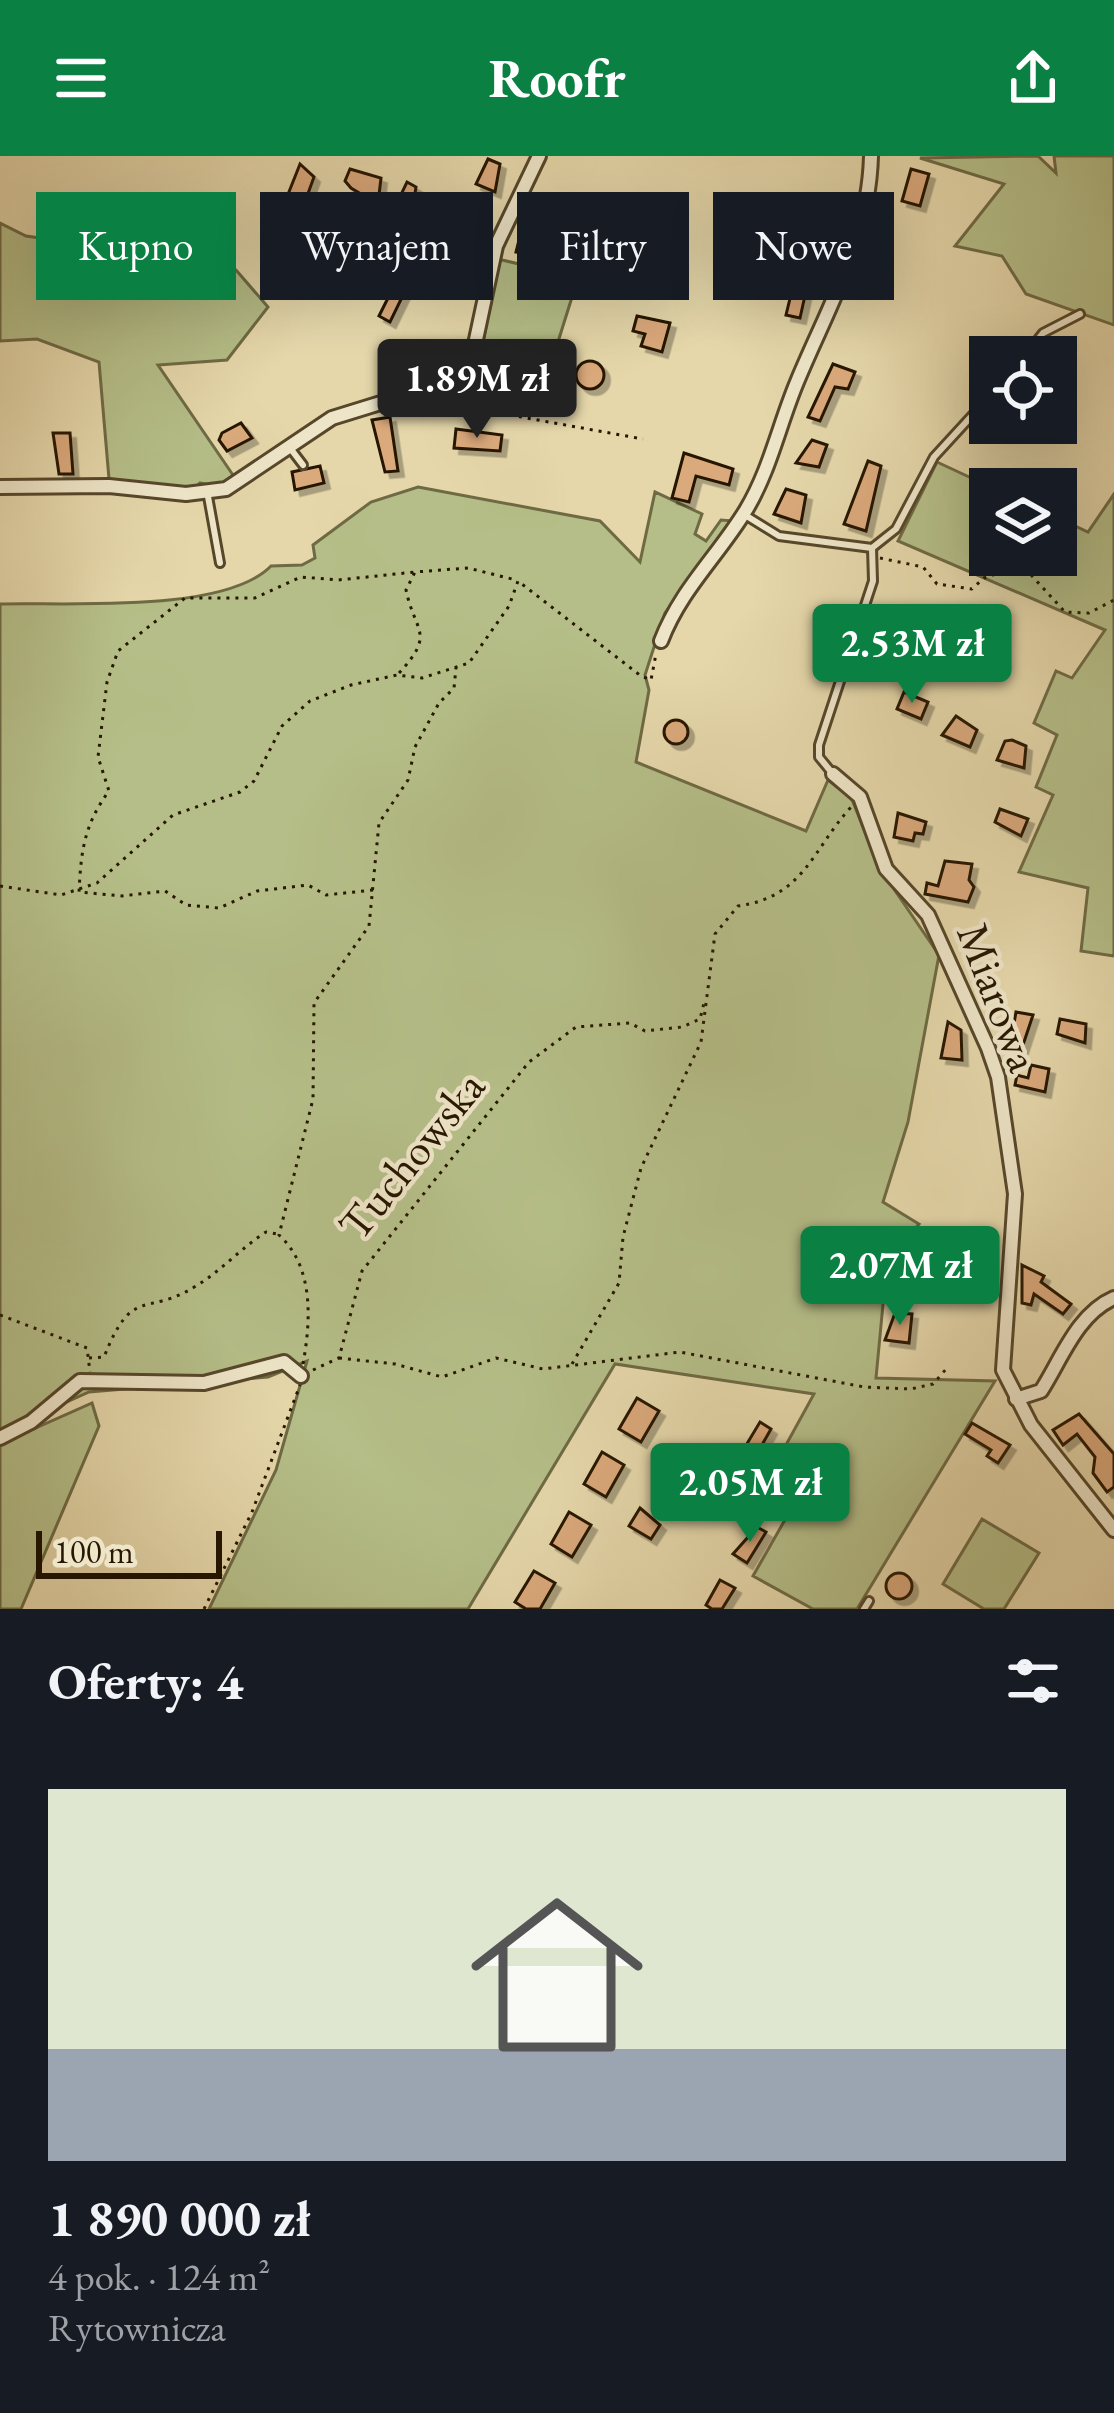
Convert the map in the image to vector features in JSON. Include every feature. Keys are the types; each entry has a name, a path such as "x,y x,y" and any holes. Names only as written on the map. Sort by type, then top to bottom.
{"street":[{"path":"0,487 226,489 332,418 359,409 446,397 471,363 496,246 539,156"},
{"path":"661,641 683,591 766,476 797,380 864,225 871,156"},
{"name":"Miarowa","path":"833,774 860,797 886,868 928,915 998,1077 1015,1194 1003,1370 1016,1399 1114,1530"},
{"path":"1016,1399 1041,1391 1062,1350 1103,1302 1114,1298"},
{"path":"0,1438 31,1422 70,1386 91,1379 205,1383 284,1362 301,1376"}],"lane":[{"path":"1041,336 1080,314"},
{"path":"743,514 779,536 872,548 896,530 934,457 969,419"},
{"path":"290,448 302,466"},
{"path":"207,491 220,563"},
{"path":"833,774 819,757 819,745 873,580 872,548"}],"path":[{"path":"510,415 643,439"},
{"path":"877,558 900,559 923,567 937,584 972,589 984,578 1022,565 1065,612 1089,613 1114,601"},
{"path":"79,892 87,823 109,791 98,757 107,682 118,651 185,598 255,598 301,577 338,580 468,568 518,580 651,680 661,641"},
{"path":"397,675 416,654 422,636 406,590 416,572"},
{"path":"0,886 61,896 97,884 173,814 240,792 254,781 282,726 310,701 397,675 422,678 456,668 486,645 518,580"},
{"path":"279,1235 313,1099 314,1003 369,926 375,891 371,868 380,823 408,780 416,747 439,703 454,688 456,668"},
{"path":"572,1364 620,1282 622,1237 641,1168 694,1063 715,934 738,906 767,902 788,886 821,854 825,836 860,797"},
{"path":"79,892 122,896 165,891 186,904 219,908 257,891 308,885 326,895 358,888 375,891"},
{"name":"Tuchowska","path":"339,1358 362,1271 529,1062 576,1027 612,1022 645,1031 682,1027 700,1019 708,988"},
{"path":"89,1358 104,1357 128,1310 141,1302 176,1297 266,1232 279,1235 298,1252 309,1330 300,1396 252,1512 204,1609"},
{"path":"0,1316 87,1348 91,1379"},
{"path":"301,1376 339,1358 442,1377 496,1358 543,1369 680,1352 864,1387 911,1390 933,1384 946,1368"}],"green space":[{"path":"1038,156 1056,173 1054,156 1114,156 1114,325 1026,294 1002,256 955,246 1004,184 920,158"},
{"path":"0,223 36,237 36,300 236,300 236,270 268,307 227,360 158,365 235,478 215,486 200,483 192,491 109,479 99,362 37,339 0,341"},
{"path":"498,259 517,264 517,300 571,300 536,412 465,402 457,395 481,348"},
{"path":"937,462 969,477 969,572 898,541"},
{"path":"418,487 600,521 640,562 655,492 702,514 695,534 706,541 721,520 734,521 665,613 645,675 649,690 636,762 806,831 828,780 851,797 879,867 939,955 908,1122 883,1202 919,1224 887,1262 876,1378 995,1381 857,1609 813,1609 753,1576 811,1474 781,1454 814,1394 615,1364 468,1609 209,1609 276,1470 307,1361 268,1377 89,1392 0,1432 0,604 142,602 218,592 249,581 271,566 302,565 315,558 313,545 371,502"},
{"path":"1114,494 1114,956 1081,951 1088,888 1019,872 1053,795 1036,787 1057,735 1034,723 1056,671 1072,678 1105,630 979,576 1077,576 1077,527 1088,532"},
{"path":"92,1403 99,1426 21,1609 0,1609 0,1444"},
{"path":"982,1519 1039,1553 1004,1609 984,1609 943,1584"}],"building":[{"path":"488,159 500,164 495,192 476,184"},
{"path":"300,164 314,177 309,192 289,192"},
{"path":"350,169 381,178 379,192 358,192 345,181"},
{"path":"911,169 929,174 920,206 902,201"},
{"path":"387,300 401,300 390,322 379,316"},
{"path":"790,300 804,300 800,318 786,315"},
{"path":"637,316 670,323 662,352 641,346 645,334 633,331"},
{"path":"590,361 600,365 604,375 600,385 590,389 580,385 576,375 580,365"},
{"path":"833,364 855,372 848,389 835,387 820,421 808,417"},
{"path":"390,417 398,471 385,472 372,420"},
{"path":"241,423 252,438 227,451 219,440 222,433"},
{"path":"456,429 502,435 500,451 454,448"},
{"path":"53,433 70,433 73,474 59,474"},
{"path":"812,440 827,445 819,467 796,463"},
{"path":"684,453 733,469 729,485 696,476 689,502 672,498"},
{"path":"868,461 881,466 866,531 844,524"},
{"path":"320,466 324,483 295,490 292,472"},
{"path":"786,489 806,495 801,523 774,514"},
{"path":"904,692 928,702 921,719 897,709"},
{"path":"956,716 977,730 970,747 942,735"},
{"path":"676,720 685,723 685,741 676,744 667,741 664,732 667,723"},
{"path":"1005,741 1026,746 1024,768 997,760"},
{"path":"1000,809 1028,819 1021,836 995,822"},
{"path":"898,813 926,822 923,834 915,833 913,841 894,837"},
{"path":"945,861 972,864 969,880 974,887 968,902 925,894 927,883 938,886"},
{"path":"1016,1012 1033,1015 1022,1048 1010,1046"},
{"path":"1060,1019 1086,1024 1085,1043 1057,1034"},
{"path":"948,1022 961,1030 962,1060 941,1058"},
{"path":"1031,1065 1049,1069 1045,1092 1015,1085 1017,1075 1028,1078"},
{"path":"1022,1265 1044,1276 1041,1282 1071,1304 1063,1314 1034,1294 1031,1305 1022,1303"},
{"path":"895,1313 912,1314 909,1343 885,1340"},
{"path":"637,1398 659,1411 641,1442 619,1429"},
{"path":"1079,1414 1114,1454 1114,1487 1107,1492 1093,1473 1095,1457 1077,1434 1063,1445 1053,1430"},
{"path":"760,1422 771,1429 742,1480 730,1472"},
{"path":"972,1423 1010,1445 998,1463 987,1456 991,1450 965,1434"},
{"path":"602,1452 624,1465 606,1497 584,1484"},
{"path":"640,1508 660,1525 651,1539 629,1526"},
{"path":"569,1512 591,1525 572,1557 551,1544"},
{"path":"757,1527 766,1532 747,1563 733,1554"},
{"path":"534,1571 555,1583 540,1609 526,1609 515,1602"},
{"path":"899,1573 912,1586 899,1599 886,1586"},
{"path":"720,1580 735,1588 722,1609 712,1609 706,1605"}]}
